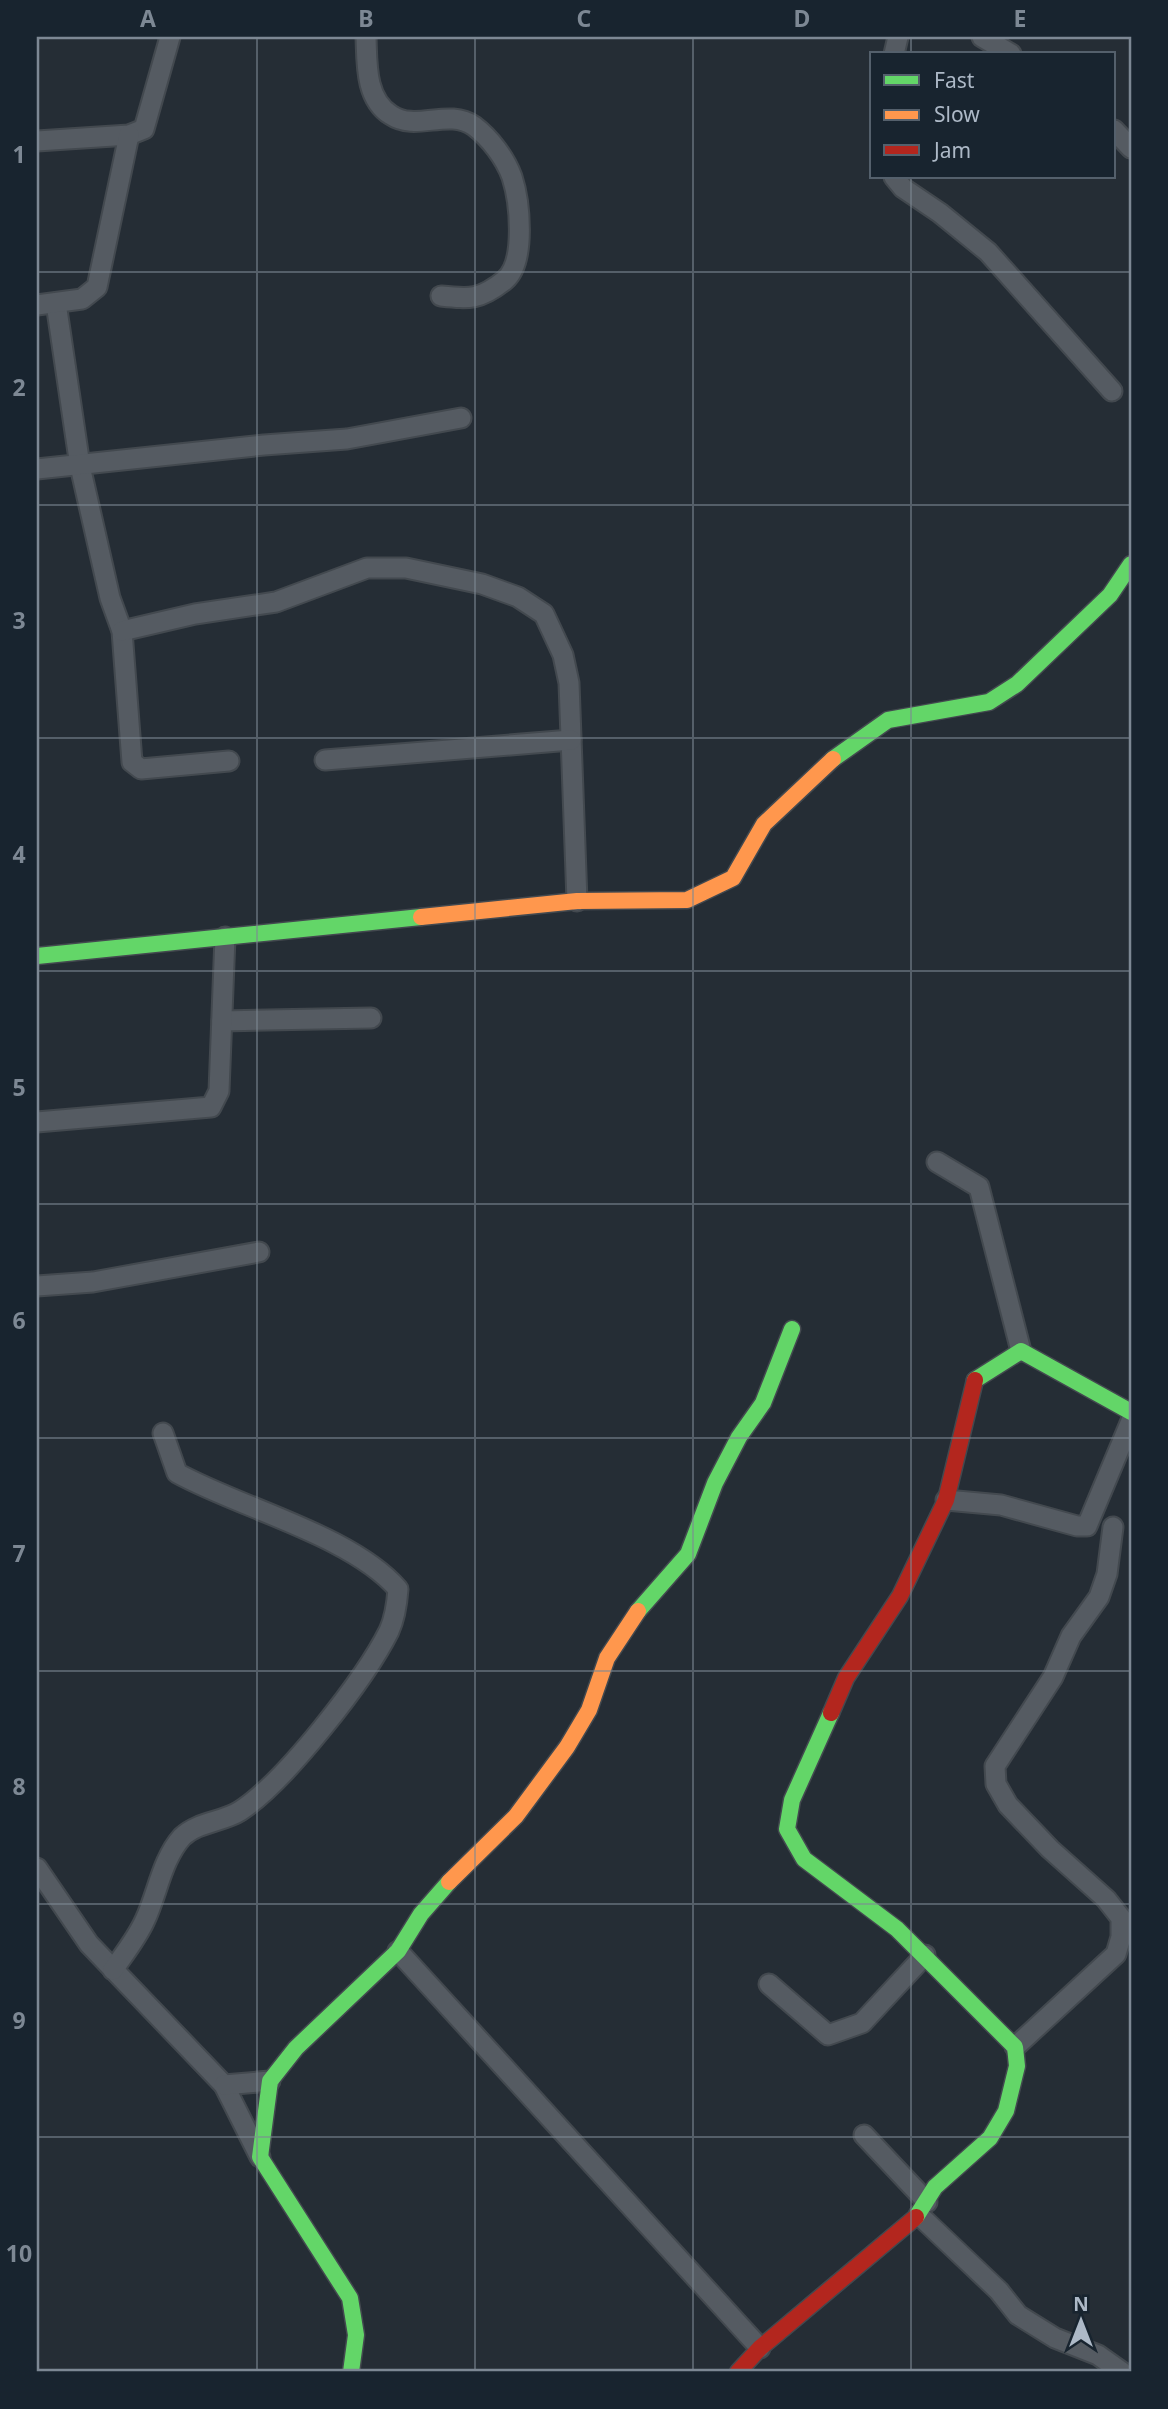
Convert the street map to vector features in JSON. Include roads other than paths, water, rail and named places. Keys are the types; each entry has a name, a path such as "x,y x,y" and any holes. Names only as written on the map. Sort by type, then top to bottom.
{"street":[{"path":"37,141 129,135 144,129 170,37"},
{"path":"366,37 368,78 375,98 390,115 406,121 457,118 475,127 501,154 512,178 520,223 518,254 511,275 493,290 472,299 440,296"},
{"path":"982,37 1008,52"},
{"path":"1116,132 1131,148"},
{"path":"129,135 97,287 82,299 46,304 110,598 122,631 132,762 141,769 162,769 229,761"},
{"path":"895,178 903,188 940,213 988,253 1112,391"},
{"path":"37,469 251,446 347,439 461,418"},
{"path":"37,956 577,901 687,901 733,878 764,824 836,755 888,720 989,702 1007,690 1110,595 1131,564"},
{"path":"122,631 195,614 276,602 367,568 406,568 482,584 519,597 544,614 564,655 569,683 577,901"},
{"path":"326,760 571,740"},
{"path":"37,1122 211,1107 219,1090 226,937"},
{"path":"222,1021 371,1018"},
{"path":"937,1162 979,1187 1021,1351 1131,1412"},
{"path":"37,1286 93,1282 259,1252"},
{"path":"260,2157 270,2081 296,2048 398,1951 421,1914 466,1862 516,1816 567,1747 589,1710 607,1658 644,1603 670,1578 688,1554 715,1483 739,1437 763,1403 792,1329"},
{"path":"741,2370 760,2348 923,2208 935,2187 990,2138 1006,2111 1017,2066 1015,2047 897,1928 804,1859 787,1829 792,1800 846,1678 900,1596 947,1500 975,1379 1021,1351"},
{"path":"1087,1527 1131,1421"},
{"path":"113,1970 145,1921 182,1837 209,1822 239,1812 268,1788 314,1736 365,1670 390,1629 397,1605 398,1589 387,1576 351,1553 177,1473 163,1433"},
{"path":"947,1500 1001,1505 1077,1527 1122,1527 1099,1597 1071,1636 1053,1677 995,1766 996,1784 1008,1805 1126,1921 1116,1954 1015,2047"},
{"path":"37,1868 89,1944 224,2085 260,2157 350,2298 356,2319 356,2360 351,2372"},
{"path":"398,1951 760,2348"},
{"path":"769,1984 828,2035 862,2022 925,1955"},
{"path":"224,2085 270,2081"},
{"path":"864,2135 923,2208 1018,2315 1055,2338 1098,2355 1122,2372"}]}
